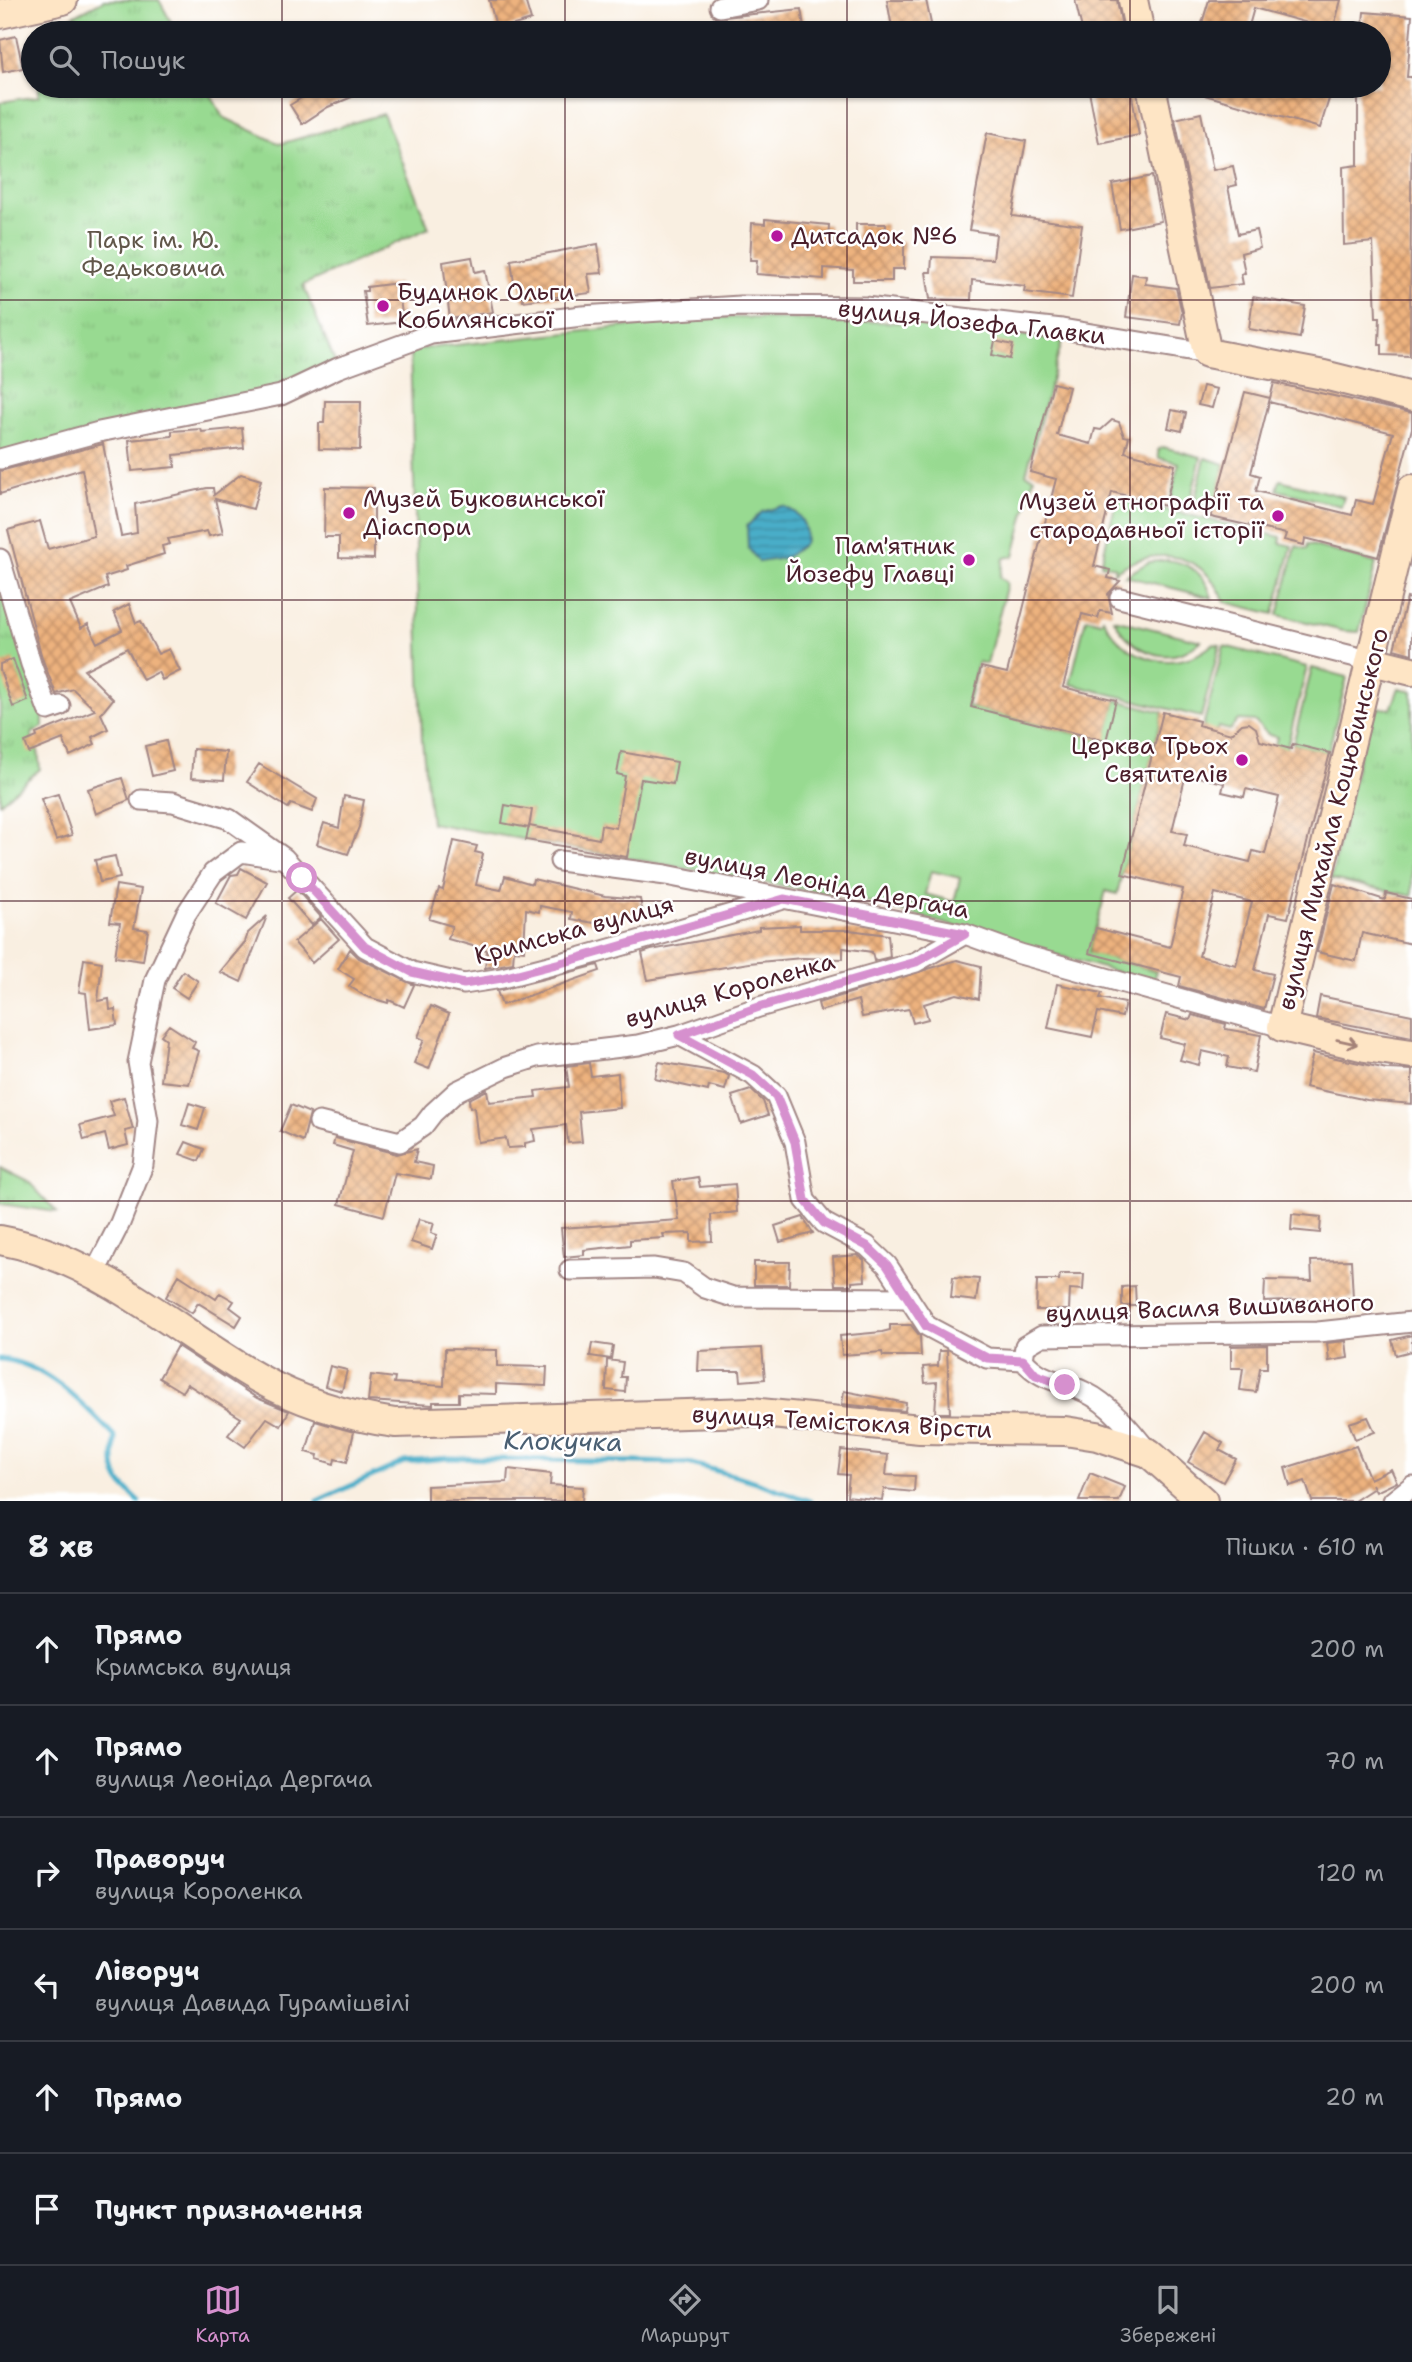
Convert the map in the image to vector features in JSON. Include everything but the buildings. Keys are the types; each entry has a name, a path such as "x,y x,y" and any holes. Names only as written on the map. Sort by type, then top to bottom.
{"street":[{"path":"0,14 64,0"},
{"path":"720,6 758,0"},
{"path":"1133,0 1137,21"},
{"path":"1154,98 1207,353"},
{"name":"вулиця Йозефа Главки","path":"0,459 99,432 281,395 338,368 431,334 582,316 740,306 865,307 1062,330 1324,375 1412,397"},
{"name":"вулиця Михайла Коцюбинського","path":"1282,1027 1412,489"},
{"path":"0,559 31,664 48,710 60,706"},
{"path":"1120,598 1412,671"},
{"name":"Кримська вулиця","path":"141,800 173,802 229,819 284,858 365,947 412,972 464,984 502,978 572,960 784,899"},
{"path":"94,1273 120,1223 143,1165 148,1121 138,1062 155,980 186,914 213,873 241,852 284,858"},
{"name":"вулиця Леоніда Дергача","path":"560,861 666,875 965,934 1020,954 1282,1027"},
{"name":"вулиця Короленка","path":"319,1122 400,1142 424,1126 457,1091 506,1067 537,1057 624,1047 679,1035 759,1007 916,962 965,934"},
{"path":"1282,1027 1365,1047 1412,1054"},
{"path":"679,1035 753,1075 776,1096 795,1142 805,1200 824,1223 867,1246 887,1265 926,1326 987,1358 1023,1360 1036,1375 1086,1393 1114,1414 1149,1453"},
{"name":"вулиця Темістокля Вірсти","path":"0,1240 54,1255 94,1273 260,1379 348,1416 395,1423 751,1412 919,1429 1065,1431 1097,1436 1149,1453 1203,1501"},
{"path":"570,1270 654,1268 684,1273 705,1288 733,1297 909,1298"},
{"name":"вулиця Василя Вишиваного","path":"1023,1360 1026,1346 1042,1336 1318,1332 1412,1322"},
{"path":"1392,1501 1412,1486"}],"green space":[{"path":"104,0 159,0 170,21 63,21"},
{"name":"Парк ім. Ю. Федьковича","path":"26,98 213,98 223,117 280,144 383,114 429,228 303,285 335,362 281,388 0,453 0,102"},
{"path":"715,317 947,324 1062,341 1026,474 1034,477 1014,556 1004,558 1000,577 1007,583 987,664 978,662 967,706 1105,741 1116,700 1163,712 1117,894 1106,891 1089,952 1156,971 1153,982 857,899 431,823 422,740 410,350","holes":["931,871 960,878 954,902 925,894"]},
{"path":"1163,447 1201,457 1189,506 1170,501 1179,463 1159,458 1158,450"},
{"path":"1205,458 1225,464 1213,512 1193,507"},
{"path":"1280,480 1344,497 1341,506 1277,490"},
{"path":"1117,498 1281,537 1280,543 1292,546 1274,614 1225,602 1205,572 1178,558 1147,558 1114,572 1115,567 1101,564"},
{"path":"1308,544 1376,563 1359,632 1343,631 1278,615 1296,546 1307,549"},
{"path":"1168,560 1190,567 1202,577 1212,598 1125,576 1149,562"},
{"path":"0,580 43,713 43,727 31,734 38,751 40,769 0,803"},
{"path":"1086,618 1101,622 1103,618 1123,644 1152,659 1183,659 1199,654 1213,644 1220,645 1201,717 1070,684"},
{"path":"1114,619 1201,641 1177,654 1153,653 1131,641"},
{"path":"1224,646 1307,667 1285,755 1273,752 1277,737 1269,735 1254,721 1238,720 1230,730 1218,727 1215,737 1201,734"},
{"path":"1312,668 1347,677 1328,753 1293,744"},
{"path":"1399,688 1412,691 1412,896 1331,879 1370,707 1391,709"},
{"path":"0,1167 28,1181 57,1212 0,1204"}],"water":[{"path":"782,506 802,520 804,544 785,558 759,562 748,548 747,526 762,512"}],"waterway":[{"name":"Клокучка","path":"0,1359 33,1368 63,1387 115,1437 116,1473 123,1486 139,1501"},
{"name":"Клокучка","path":"317,1501 404,1462 449,1458 688,1463 747,1479 810,1501"}],"place":[{"name":"Дитсадок №6","path":"777,236"},
{"name":"Будинок Ольги Кобилянської","path":"383,306"},
{"name":"Музей Буковинської Діаспори","path":"349,513"},
{"name":"Музей етнографії та стародавньої історії","path":"1278,516"},
{"name":"Пам'ятник Йозефу Главці","path":"969,560"},
{"name":"Церква Трьох Святителів","path":"1242,760"}],"route":[{"path":"302,878 365,947 412,972 464,984 502,978 572,960 784,899 965,934 916,962 759,1007 679,1035 753,1075 776,1096 795,1142 805,1200 824,1223 867,1246 887,1265 926,1326 987,1358 1023,1360 1036,1375 1065,1385"}]}
